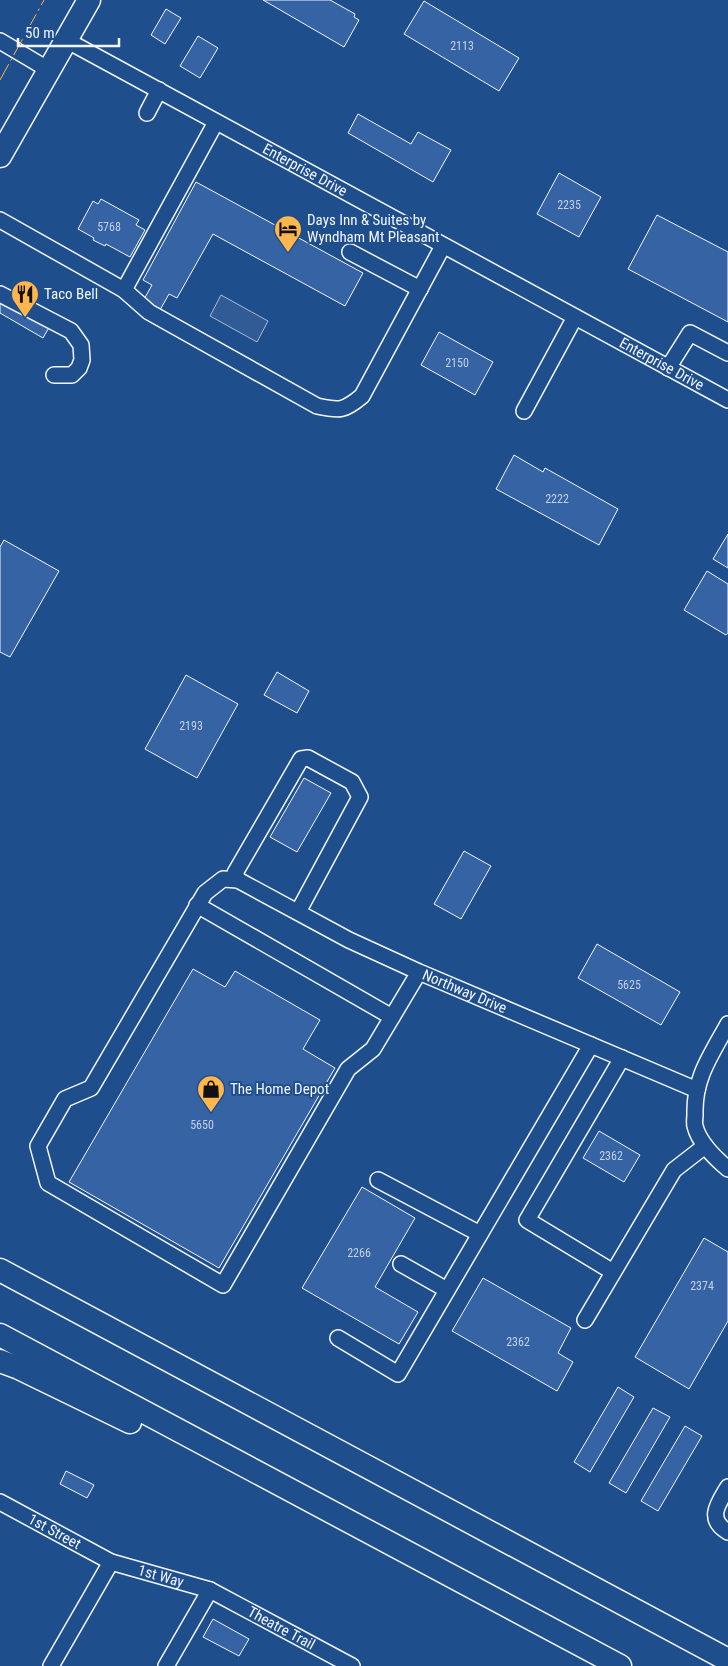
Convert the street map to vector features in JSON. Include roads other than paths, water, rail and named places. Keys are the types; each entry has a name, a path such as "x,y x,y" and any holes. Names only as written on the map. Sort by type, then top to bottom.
{"highway":[{"path":"0,156 89,0"},
{"path":"0,1270 728,1660"},
{"path":"0,1335 223,1456 620,1666"},
{"path":"0,1361 19,1368 144,1429 223,1456"}],"street":[{"name":"Enterprise Drive","path":"66,40 728,400"},
{"path":"0,41 49,70"},
{"path":"147,113 159,90"},
{"path":"124,290 216,122"},
{"path":"0,220 124,290 149,312 317,406 334,410 349,407 362,396 444,246"},
{"path":"350,252 420,289"},
{"path":"0,294 71,331 81,345 82,360 79,368 72,375 54,375"},
{"path":"524,411 575,317"},
{"path":"668,368 690,333 728,353"},
{"path":"298,912 360,797 358,790 352,782 308,758 301,759 265,820 235,873 238,880 223,879 214,884 197,905 91,1088 65,1099 38,1146 48,1183 223,1285 348,1069 373,1049 419,972"},
{"name":"Northway Drive","path":"238,880 349,940 419,972 697,1090"},
{"path":"197,905 392,1017"},
{"path":"728,1024 701,1073 695,1105 695,1127 705,1146 728,1169"},
{"path":"338,1338 398,1374 592,1045"},
{"path":"613,1272 527,1220 622,1058"},
{"path":"585,1320 674,1170 705,1146"},
{"path":"378,1180 480,1234"},
{"path":"401,1264 447,1290"},
{"path":"728,1487 716,1511 716,1520 728,1532"},
{"name":"1st Street","path":"0,1502 111,1562"},
{"path":"51,1666 111,1562"},
{"name":"1st Way","path":"111,1562 210,1590"},
{"path":"166,1666 210,1590"},
{"name":"Theatre Trail","path":"210,1590 352,1666"}],"place":[{"name":"Days Inn & Suites by Wyndham Mt Pleasant","path":"288,253"},
{"name":"Taco Bell","path":"25,318"},
{"name":"The Home Depot","path":"211,1113"}]}
